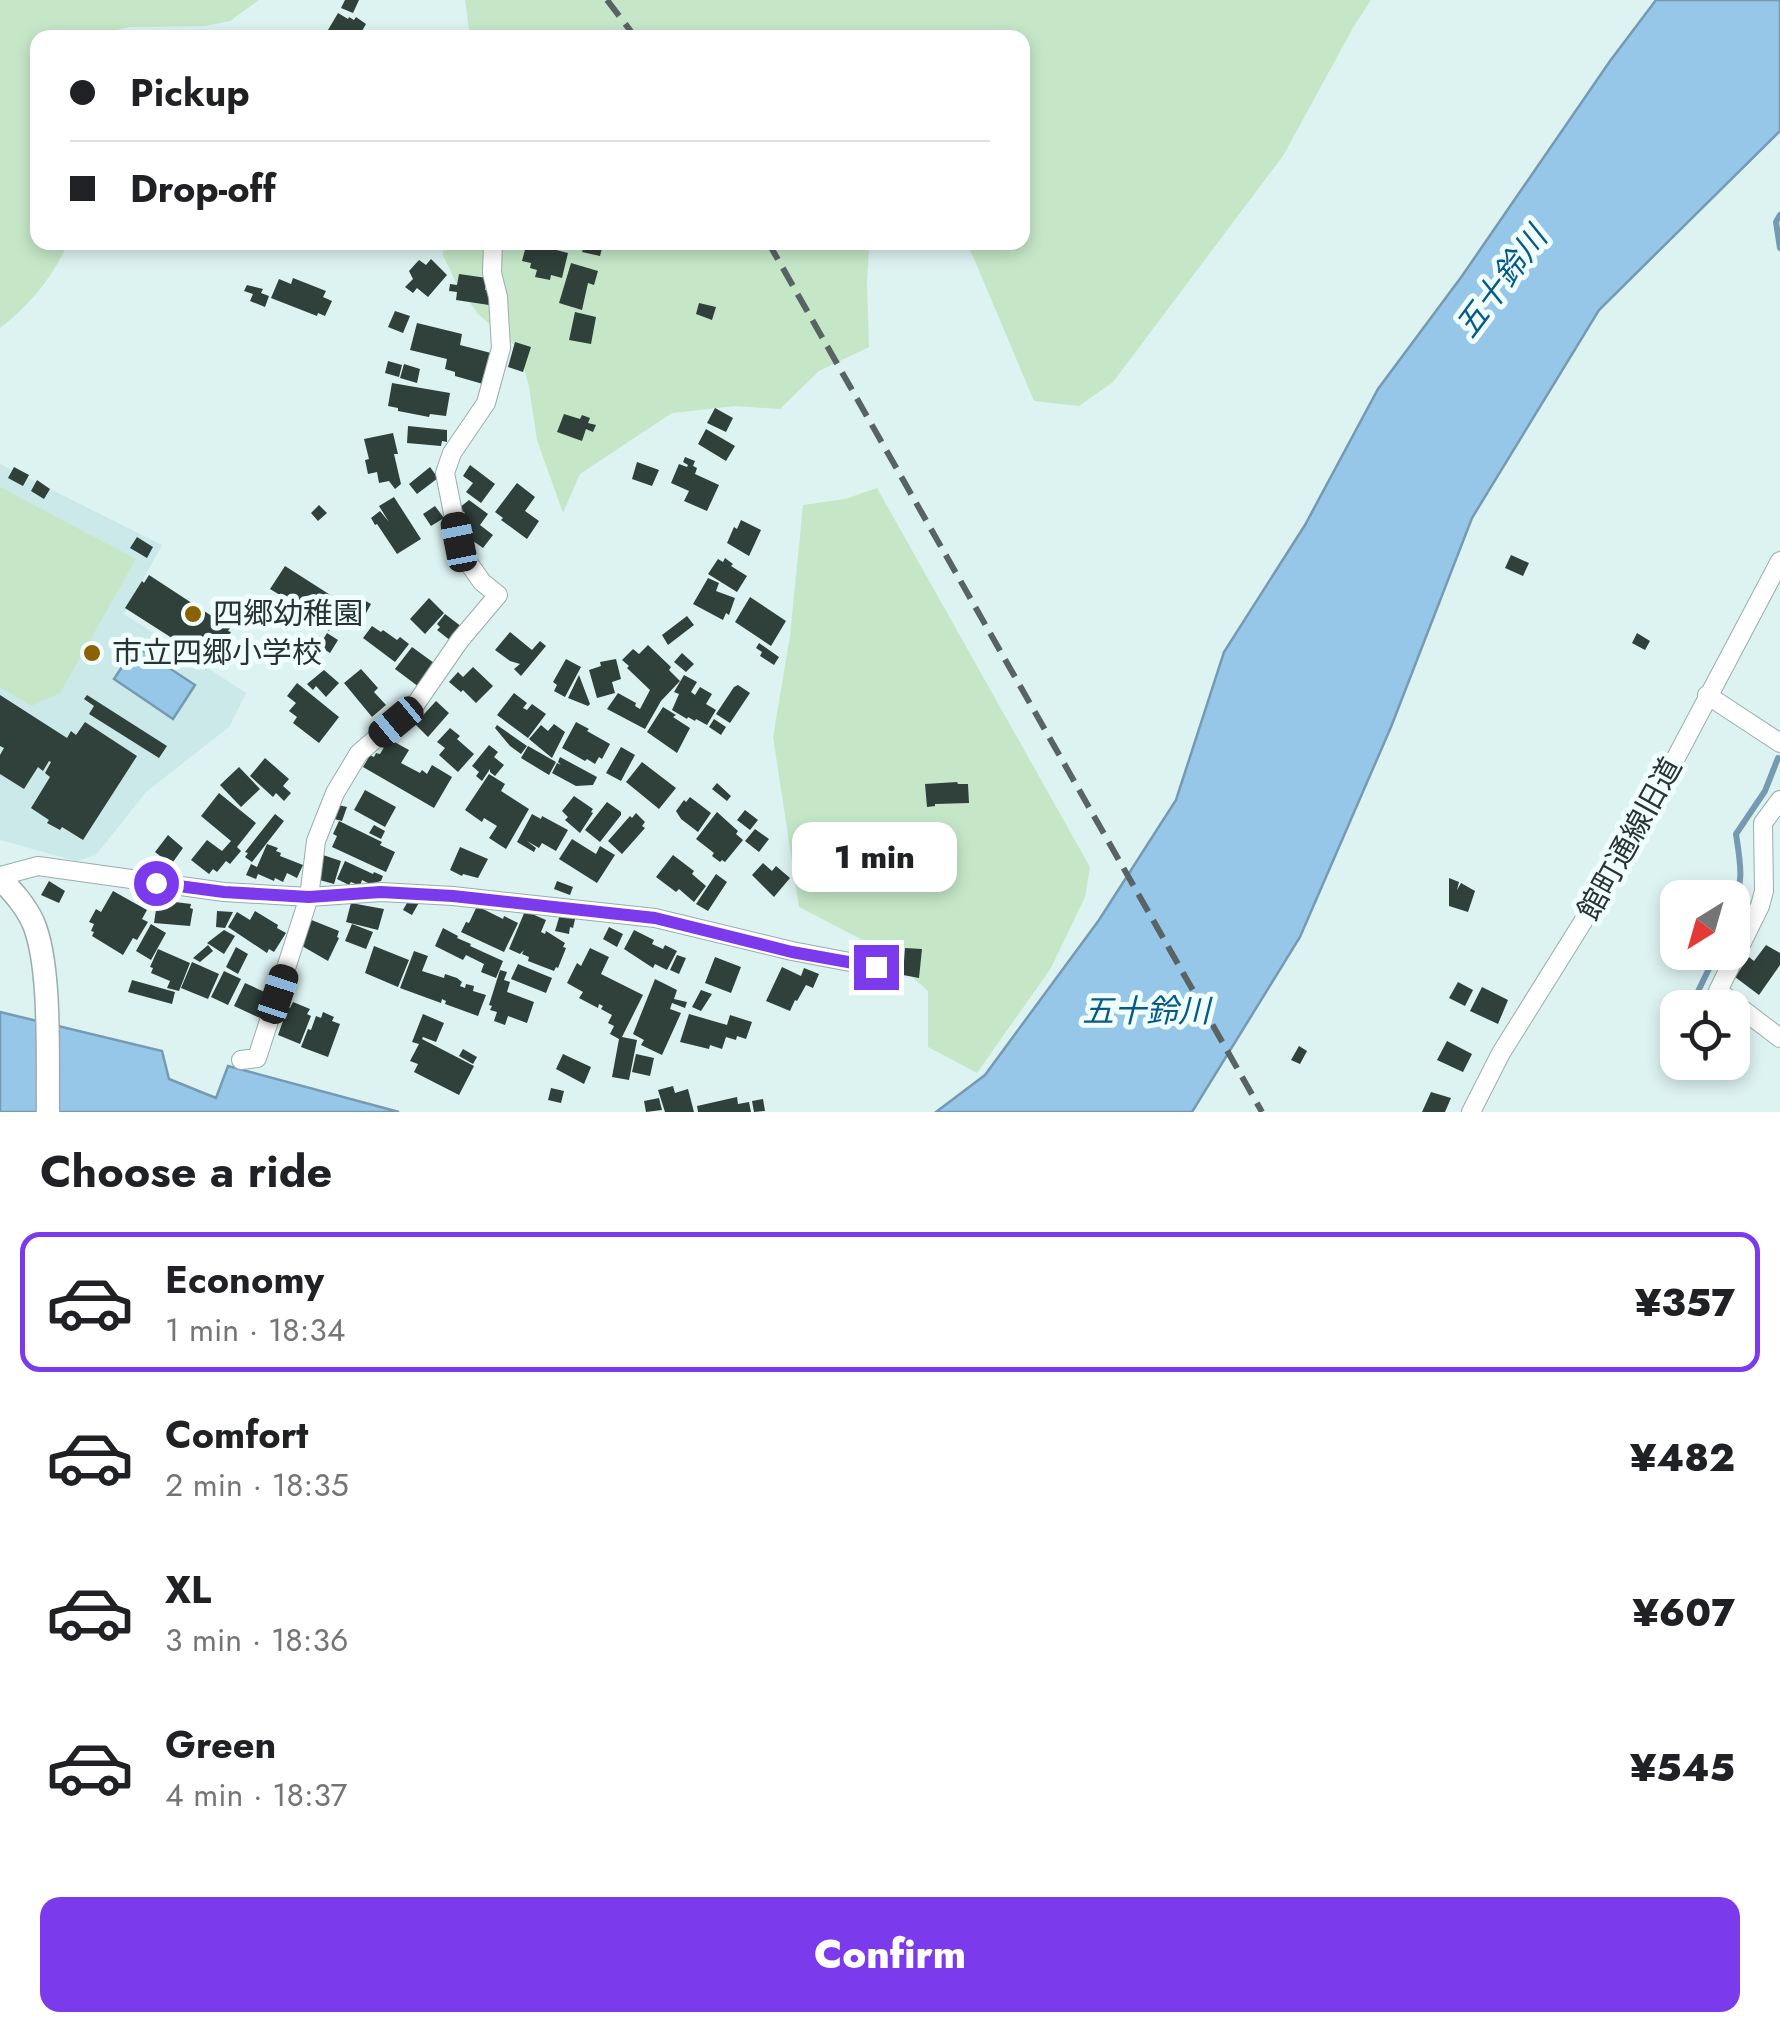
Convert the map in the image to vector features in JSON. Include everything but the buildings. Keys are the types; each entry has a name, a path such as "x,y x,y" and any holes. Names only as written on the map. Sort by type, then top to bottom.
{"main road":[{"path":"0,877 20,899 34,925 42,956 48,1112"}],"street":[{"path":"241,1060 257,1058 309,897 316,841 335,793 358,753 415,706 460,640 498,595 464,558 446,473 452,453 486,404 501,348 493,250"},
{"name":"館町通線旧道","path":"1471,1112 1501,1053 1624,856 1780,561"},
{"path":"1707,695 1780,744"},
{"path":"1780,800 1763,823 1764,892 1760,906 1718,991 1780,1038"},
{"path":"0,877 38,866 224,892 309,897 381,892 453,896 655,918 792,952 876,967"}],"shaded area":[{"name":"市立四郷小学校","path":"0,464 162,545 124,614 246,693 229,727 146,792 96,855 76,861 0,840"}],"green space":[{"path":"0,0 259,0 230,21 205,26 30,30 30,250 64,250 40,290 0,328"},
{"path":"465,0 1371,0 1283,156 1113,382 1079,406 1034,401 969,250 1030,250 1030,30 469,30"},
{"path":"443,250 869,250 869,347 819,371 780,409 736,406 672,413 580,474 563,513 537,440 519,349 478,314 457,285"},
{"path":"0,487 136,559 60,693 31,706 0,687"},
{"path":"877,488 1090,867 1085,897 1051,968 977,1073 928,1047 928,991 882,950 799,907 773,737 790,636 803,505 845,499"}],"water":[{"name":"五十鈴川","path":"1656,0 1780,0 1780,131 1599,310 1472,518 1391,727 1300,937 1192,1112 936,1112 985,1075 1099,920 1176,800 1224,652 1305,525 1378,389"},
{"path":"136,646 195,685 173,719 114,679"},
{"path":"0,1012 162,1051 169,1079 216,1098 228,1066 399,1112 0,1112"}],"waterway":[{"path":"1780,215 1776,222 1780,248"},
{"path":"1739,880 1736,834 1765,791 1778,758"},
{"path":"1699,990 1708,970"}],"railway":[{"path":"607,0 630,30"},
{"path":"773,250 1262,1112"}],"place":[{"name":"四郷幼稚園","path":"193,614"},
{"name":"市立四郷小学校","path":"92,653"}],"route":[{"path":"156,883 309,897 381,892 453,896 655,918 792,952 876,967"}]}
